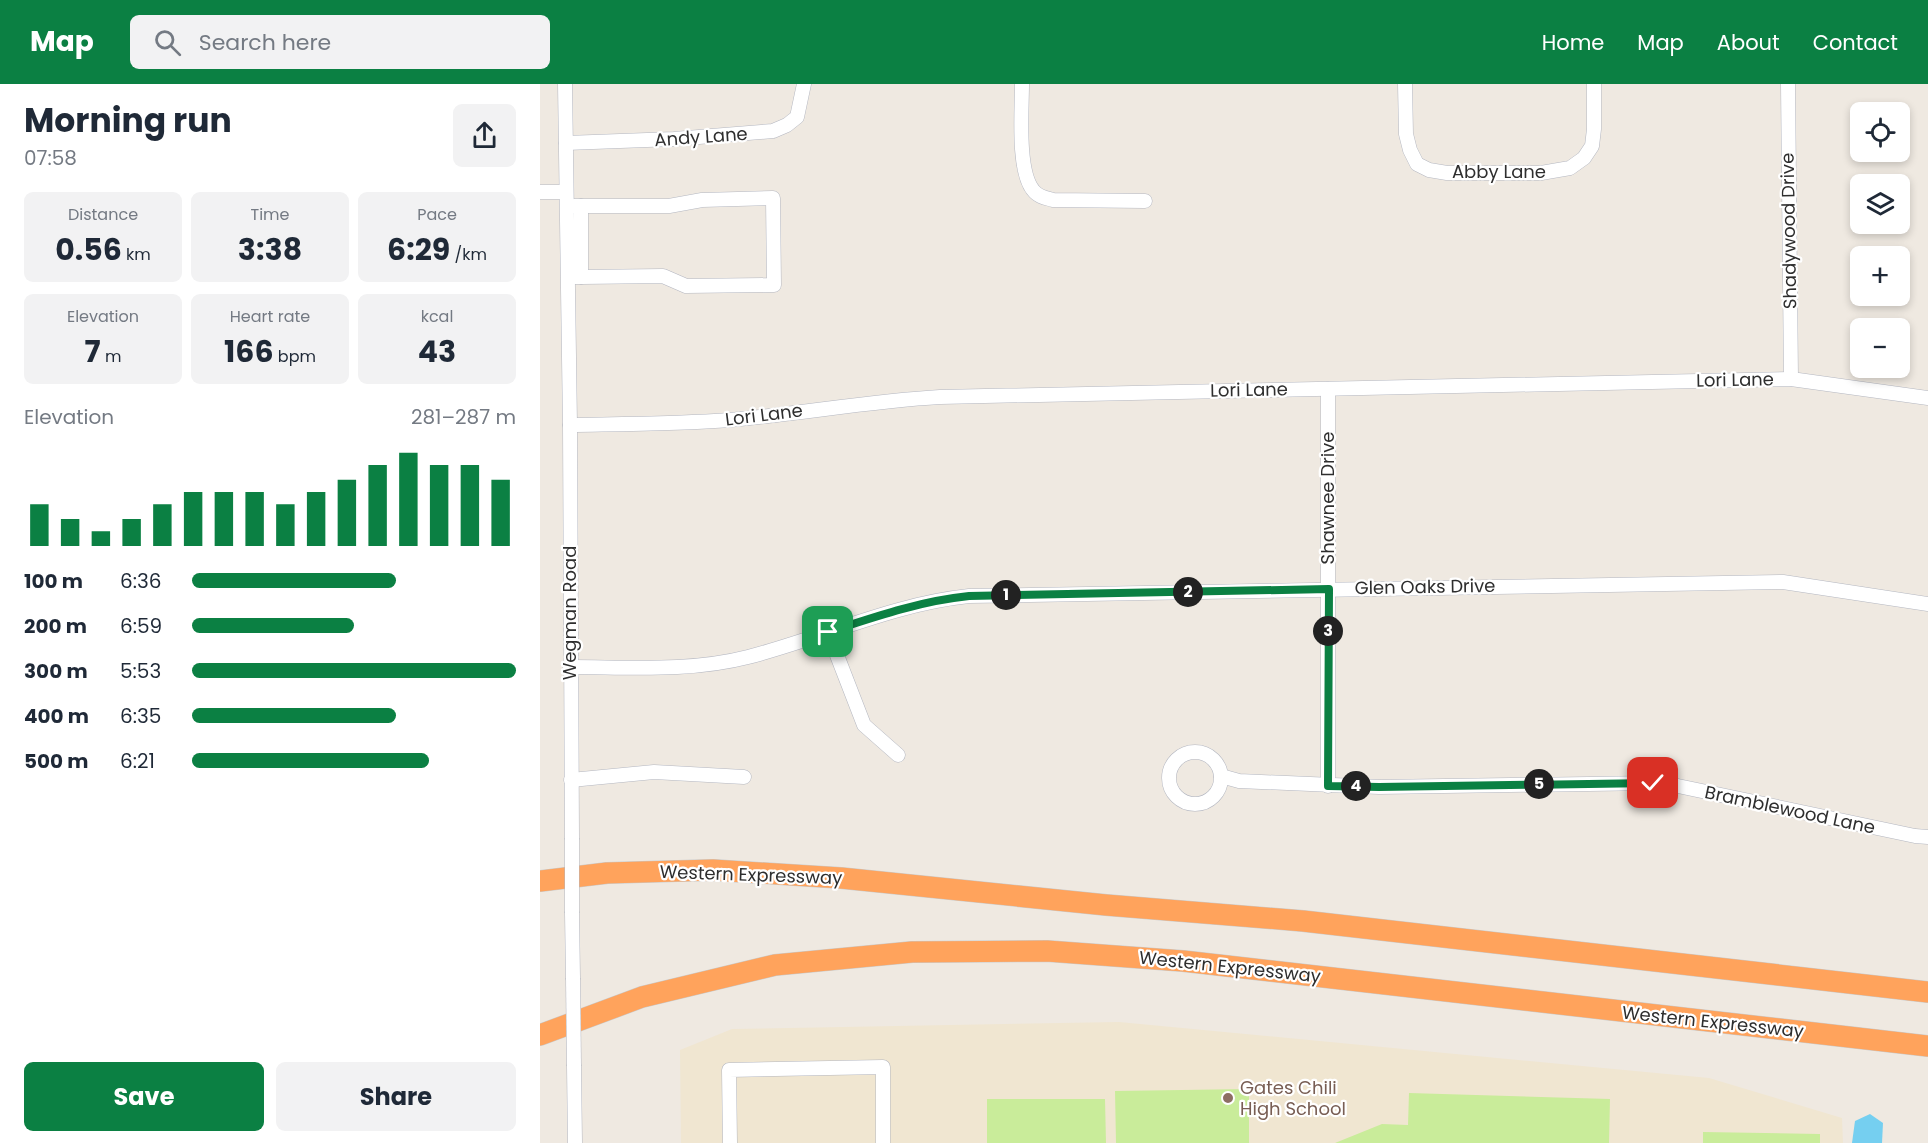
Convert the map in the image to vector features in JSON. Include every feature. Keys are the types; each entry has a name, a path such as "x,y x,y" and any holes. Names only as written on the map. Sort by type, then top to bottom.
{"highway":[{"name":"Western Expressway","path":"540,881 607,873 713,870 841,878 1106,905 1303,921 1928,992"},
{"name":"Western Expressway","path":"540,1035 642,997 776,965 912,952 1047,951 1183,961 1928,1046"}],"street":[{"name":"Wegman Road","path":"565,84 566,199 574,277 570,425 570,667 575,1143"},
{"name":"Andy Lane","path":"566,143 674,139 772,131 787,126 797,117 804,84"},
{"path":"1022,84 1023,161 1027,179 1033,191 1041,197 1053,200 1145,201"},
{"name":"Abby Lane","path":"1405,84 1406,134 1410,150 1418,164 1429,170 1447,173 1540,173 1570,168 1584,158 1592,146 1594,84"},
{"name":"Shadywood Drive","path":"1788,84 1791,379"},
{"path":"540,192 581,206 669,206 702,200 772,198 774,285 686,286 663,276 574,277 581,206"},
{"name":"Lori Lane","path":"570,425 714,421 894,400 940,397 1791,379 1928,398"},
{"name":"Shawnee Drive","path":"1328,389 1328,786"},
{"name":"Glen Oaks Drive","path":"570,667 684,667 718,664 749,657 914,604 969,596 1784,582 1928,604"},
{"path":"828,632 864,725 898,755"},
{"path":"571,780 654,772 744,777"},
{"name":"Bramblewood Lane","path":"1221,776 1239,781 1379,787 1653,783 1678,786 1928,837"},
{"path":"730,1143 729,1070 883,1067 883,1143"}],"shaded area":[{"name":"Gates Chili High School","path":"1119,1022 1709,1078 1842,1118 1843,1143 681,1143 680,1050 732,1029"}],"green space":[{"path":"1249,1089 1249,1143 1116,1143 1115,1091"},
{"path":"1409,1093 1610,1099 1609,1143 1335,1143 1382,1124 1408,1125"},
{"path":"987,1099 1105,1099 1106,1143 987,1143"},
{"path":"1703,1132 1820,1134 1820,1143 1703,1143"}],"water":[{"path":"1870,1114 1883,1123 1882,1143 1852,1143 1855,1121"}],"place":[{"name":"Gates Chili High School","path":"1228,1098"}],"route":[{"path":"828,632 914,604 943,598 1329,589 1328,786 1653,783"}]}
